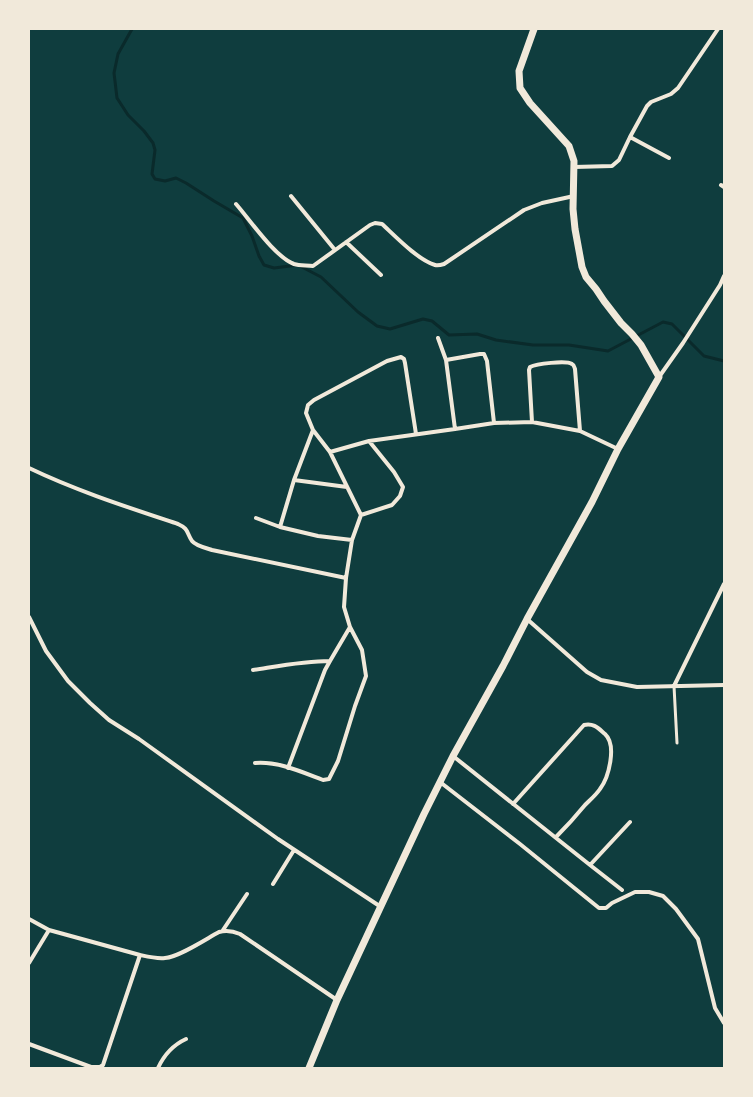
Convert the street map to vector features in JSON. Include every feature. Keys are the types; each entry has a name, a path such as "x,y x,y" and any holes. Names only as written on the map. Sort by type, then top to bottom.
{"street":[{"path":"534,29 519,71 520,88 530,103 569,146 574,161 573,209 582,267 586,277 611,310 641,345 659,378"},
{"path":"574,167 612,166 619,160 643,113 651,102 671,94 678,88 718,29"},
{"path":"630,137 669,158"},
{"path":"291,196 335,250"},
{"path":"236,204 268,244 286,260 295,264 313,266 370,225 375,223 382,224 418,256 435,265 438,265 444,264 524,210 542,203 574,196"},
{"path":"346,242 381,275"},
{"path":"309,1068 337,1000 453,756 592,502 618,449 659,378 683,344 720,285 724,276"},
{"path":"438,338 446,360 455,430"},
{"path":"446,360 484,354 487,361 494,423"},
{"path":"255,763 269,763 323,780 329,779 338,761 366,676 362,650 350,627 344,607 346,578 352,540 361,515 330,452 313,430 306,413 308,405 314,400 388,361 401,357 404,359 405,363 416,434"},
{"path":"532,422 530,367 549,363 570,362 575,369 580,431"},
{"path":"330,452 369,441 416,434 455,430 494,423 532,422 580,431 618,449"},
{"path":"280,527 294,480 313,430"},
{"path":"361,515 392,505 400,496 403,487 394,472 369,441"},
{"path":"29,468 52,479 116,504 178,524 184,527 192,542 200,546 212,550 346,578"},
{"path":"294,480 347,487"},
{"path":"256,518 280,527 318,536 352,540"},
{"path":"674,686 724,584"},
{"path":"29,617 46,651 68,681 110,720 139,739 294,850 381,907"},
{"path":"527,619 587,672 602,680 637,687 724,685"},
{"path":"288,768 325,670 350,627"},
{"path":"253,670 310,661 330,661"},
{"path":"513,804 584,726 590,724 598,727 609,738 611,746 612,754 606,780 600,789 556,837"},
{"path":"453,756 622,890"},
{"path":"440,782 599,908 606,908 612,903 635,892 649,892 663,896 676,909 698,939 715,1008 724,1023"},
{"path":"590,865 630,822"},
{"path":"273,884 294,850"},
{"path":"29,918 49,930 140,955 167,958 175,956 223,930 247,894"},
{"path":"29,963 49,930"},
{"path":"223,930 240,934 337,1000"},
{"path":"29,1044 91,1068 100,1067 103,1065 140,955"},
{"path":"158,1068 163,1058 171,1048 186,1039"}],"lane":[{"path":"674,686 677,743"}],"waterway":[{"path":"132,29 118,54 114,73 117,98 128,115 144,131 153,143 155,150 152,174 155,179 165,181 176,178 243,218 264,265 274,268 298,265 321,277 358,312 377,326 390,329 423,319 432,321 449,335 477,334 496,340 533,345 569,345 608,351 663,322 672,324 704,356 724,361"}]}
